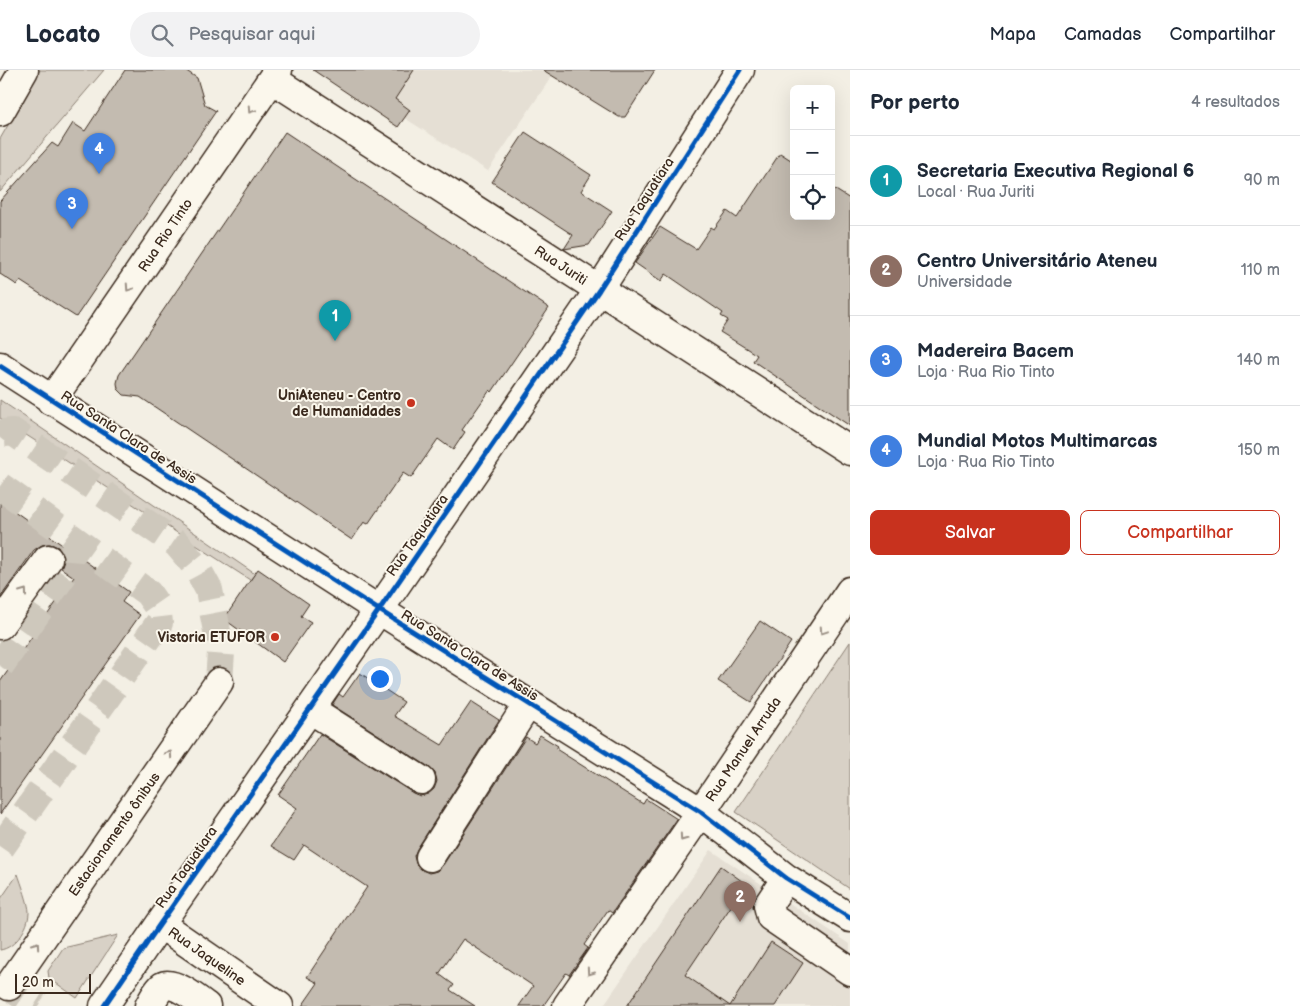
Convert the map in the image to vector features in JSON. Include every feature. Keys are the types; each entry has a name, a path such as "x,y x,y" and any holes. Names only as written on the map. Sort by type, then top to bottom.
{"street":[{"path":"0,112 24,70"},
{"name":"Rua Taquatiara","path":"104,1006 599,290 740,70"},
{"name":"Rua Juriti","path":"275,74 599,290 850,451"},
{"name":"Rua Rio Tinto","path":"51,400 275,74"},
{"name":"Rua Santa Clara de Assis","path":"0,366 379,610 701,812 786,878 850,918"},
{"path":"0,625 48,559"},
{"name":"Rua Manuel Arruda","path":"567,1006 850,591"},
{"name":"Estacionamento ônibus","path":"8,986 219,682"},
{"path":"430,856 528,704"},
{"path":"310,709 421,780"},
{"path":"786,878 768,905 771,916 850,971"},
{"name":"Rua Jaqueline","path":"160,924 279,1006"},
{"path":"149,1006 162,986 168,984 177,987 206,1006"}],"shaded area":[{"path":"40,70 104,70 0,192 0,139"},
{"path":"329,70 556,70 488,171"},
{"path":"0,400 255,574 250,580 0,418"},
{"path":"850,642 850,889 736,812"},
{"path":"711,850 850,944 850,1006 603,1006"},
{"path":"18,874 28,904 27,924 16,941 0,950 0,900"},
{"path":"118,935 77,998 49,978 48,971 63,948"}],"building":[{"path":"125,70 185,70 197,78 205,105 216,111 76,317 20,281 17,285 0,274 0,201 52,143 58,147 73,123 85,131"},
{"path":"313,70 414,70 395,99 410,110 398,127"},
{"path":"543,70 655,70 625,117 619,117"},
{"path":"285,132 549,308 492,392 490,390 462,430 465,432 453,450 438,439 411,478 403,473 368,524 364,522 352,540 140,397 124,395 118,389 117,383 119,375"},
{"path":"525,132 591,175 581,191 612,211 589,245 564,249 573,235 492,182"},
{"path":"780,153 790,159 790,220 835,220 835,190 850,199 850,426 753,361 757,355 720,332 728,320 721,316 723,313 666,274 661,281 635,263 660,227 696,249 711,227 714,229 727,211 737,218"},
{"path":"0,501 129,592 122,602 140,615 0,814 0,682 74,577 61,568 64,560 62,552 58,547 50,544 42,545 34,550 0,598"},
{"name":"Vistoria ETUFOR","path":"258,569 309,604 301,616 311,622 283,662 224,619"},
{"path":"760,621 791,642 751,702 718,681"},
{"path":"360,673 404,702 394,716 442,745 471,702 499,720 417,849 414,856 416,864 422,870 429,873 437,871 443,865 526,737 535,743 540,735 558,746 556,749 643,804 646,799 677,819 612,913 608,910 584,945 588,948 569,975 566,973 543,1006 519,1006 533,986 463,939 439,974 454,985 450,990 475,1006 302,1006 318,983 307,977 367,887 304,845 294,860 271,846 297,808 278,795 320,734 420,796 428,794 434,789 437,781 435,773 429,767 332,705 339,694 343,697"},
{"path":"721,866 746,884 685,975 730,1006 627,1006"},
{"path":"771,942 803,963 775,1006 730,1006"}],"tunnel":[{"path":"0,438 4,433 13,432 177,544 197,568 209,590 221,652 219,682"},
{"path":"0,486 148,593 157,606 159,623 0,849"},
{"path":"0,666 66,571 68,549"},
{"path":"0,981 38,1006"}],"cycle path":[{"path":"104,1006 599,290 740,70"},
{"path":"0,366 379,610 701,812 786,878 850,918"}],"place":[{"name":"Mundial Motos Multimarcas","path":"99,174"},
{"name":"Madereira Bacem","path":"72,229"},
{"name":"Secretaria Executiva Regional 6","path":"335,341"},
{"name":"UniAteneu - Centro de Humanidades","path":"411,403"},
{"name":"Vistoria ETUFOR","path":"275,637"},
{"name":"Centro Universitário Ateneu","path":"740,922"}]}
